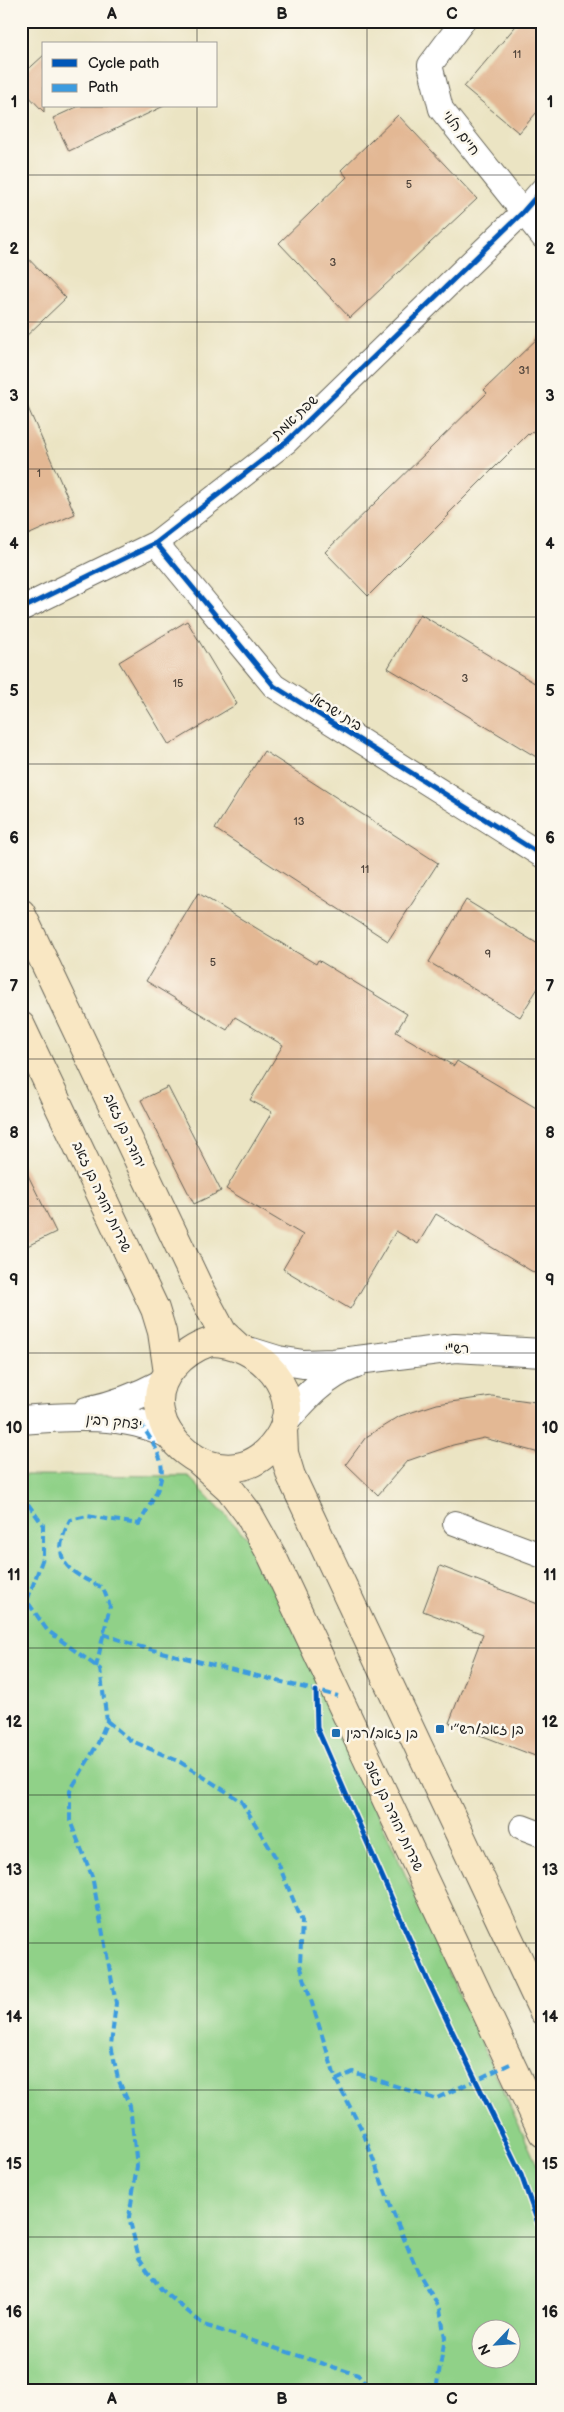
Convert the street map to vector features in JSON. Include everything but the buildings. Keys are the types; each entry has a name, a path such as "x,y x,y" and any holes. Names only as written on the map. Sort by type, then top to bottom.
{"main road":[{"name":"יהודה בן זאב","path":"21,913 201,1292 223,1333 244,1348"},
{"name":"שדרות יהודה בן זאב","path":"21,1026 155,1309 162,1332 164,1378"},
{"path":"284,1425 277,1439 266,1452 249,1463 224,1468 198,1460 187,1454 170,1435 160,1412 159,1397 164,1378 182,1358 198,1346 223,1342 244,1348 276,1375 286,1403 284,1453 291,1476 543,2011"},
{"name":"שדרות יהודה בן זאב","path":"198,1460 229,1488 243,1506 272,1556 543,2133"}],"street":[{"name":"חיים הלוי","path":"463,21 430,65 441,109 522,213"},
{"name":"שפת אמת","path":"21,609 156,543 287,441 522,213 543,189"},
{"path":"522,213 543,237"},
{"name":"בית ישראל","path":"156,543 274,686 543,856"},
{"name":"רש\"י","path":"244,1348 278,1360 303,1364 372,1359 406,1353 456,1348 543,1353"},
{"name":"רש\"י","path":"284,1425 308,1395 342,1369 372,1359"},
{"name":"יצחק רבין","path":"21,1420 56,1417 114,1405 141,1395 164,1378"},
{"name":"יצחק רבין","path":"56,1417 140,1423 170,1435"},
{"path":"455,1523 543,1556"}],"green space":[{"path":"21,1475 188,1476 257,1548 543,2178 543,2391 42,2391 21,2388"}],"marked path":[{"path":"96,1667 110,1606 103,1588 80,1576 65,1563 61,1546 70,1520 87,1516 139,1524 155,1496 162,1474 157,1452 140,1423"},
{"path":"21,1494 43,1525 43,1558 27,1601 47,1630 100,1669 107,1721 98,1743 70,1791 70,1821 92,1876 116,2003 111,2045 118,2079 130,2106 137,2166 129,2217 139,2258 161,2289 204,2325 358,2375 372,2391"},
{"path":"103,1634 137,1646 338,1696"},
{"path":"107,1721 130,1740 180,1762 241,1801 276,1858 302,1921 300,1965 336,2080 363,2132 392,2210 418,2272 440,2309 445,2338 437,2384"},
{"path":"336,2080 353,2072 435,2099 510,2064"},
{"path":"400,2391 437,2384 442,2391"}],"cycle path":[{"path":"21,609 156,543 287,441 522,213 543,189"},
{"path":"156,543 274,686 543,856"},
{"path":"316,1691 317,1728 428,1981 520,2172 543,2237"}],"place":[{"name":"בן זאב/רש״י","path":"440,1729"},
{"name":"בן זאב/רבין","path":"336,1733"}]}
